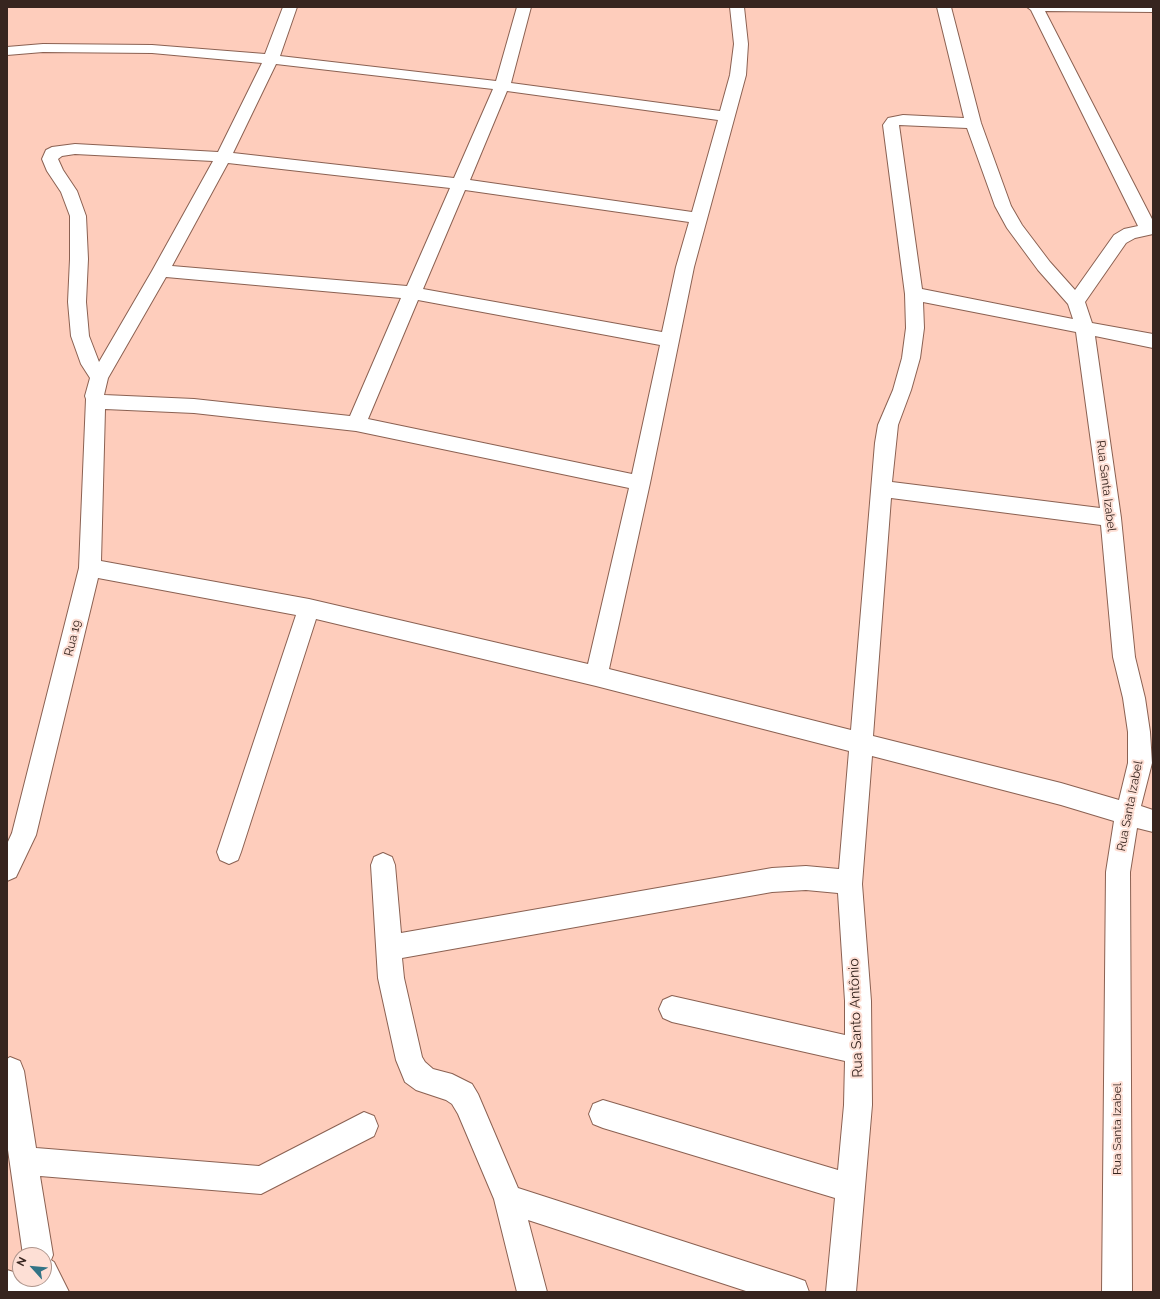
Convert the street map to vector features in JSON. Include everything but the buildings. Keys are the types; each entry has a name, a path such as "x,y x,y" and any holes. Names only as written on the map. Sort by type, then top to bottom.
{"street":[{"path":"290,7 271,59 223,157 161,271 99,378 90,364 80,336 77,302 80,259 78,216 69,191 50,161 50,156 58,151 75,149 223,157 460,184 700,218"},
{"path":"356,424 502,86 524,7"},
{"path":"596,676 640,483 685,267 727,118 740,62 737,7"},
{"path":"944,7 973,123 1009,220 1044,266 1076,302 1120,239 1130,232 1150,228 1035,7 1152,11"},
{"path":"7,51 43,48 152,49 271,59 502,86 727,118"},
{"name":"Rua Santo Antônio","path":"841,1292 858,1105 858,1001 850,884 886,442 888,425 902,390 911,358 915,328 914,294 891,125 892,122 903,120 973,123"},
{"path":"161,271 413,293 670,340"},
{"path":"914,294 1153,341"},
{"name":"Rua Santa Izabel","path":"1076,302 1085,328 1111,518 1124,657 1134,698 1139,732 1140,763 1127,814 1118,872 1117,1292"},
{"name":"Rua 19","path":"7,869 24,835 90,568 95,393 99,378"},
{"path":"96,399 103,402 194,406 356,424 640,483"},
{"path":"882,489 1111,518"},
{"path":"90,568 309,608 596,676 1061,794 1153,821"},
{"path":"229,852 309,608"},
{"path":"383,865 390,978 409,1060 415,1072 426,1080 452,1088 462,1094 468,1104 508,1199 532,1292"},
{"path":"389,948 772,880 806,878 834,880 850,884"},
{"path":"672,1009 858,1051"},
{"path":"10,1071 37,1247"},
{"path":"603,1114 851,1188"},
{"path":"24,1161 261,1180 364,1126"},
{"path":"508,1199 794,1292"},
{"path":"7,1285 28,1292"}]}
